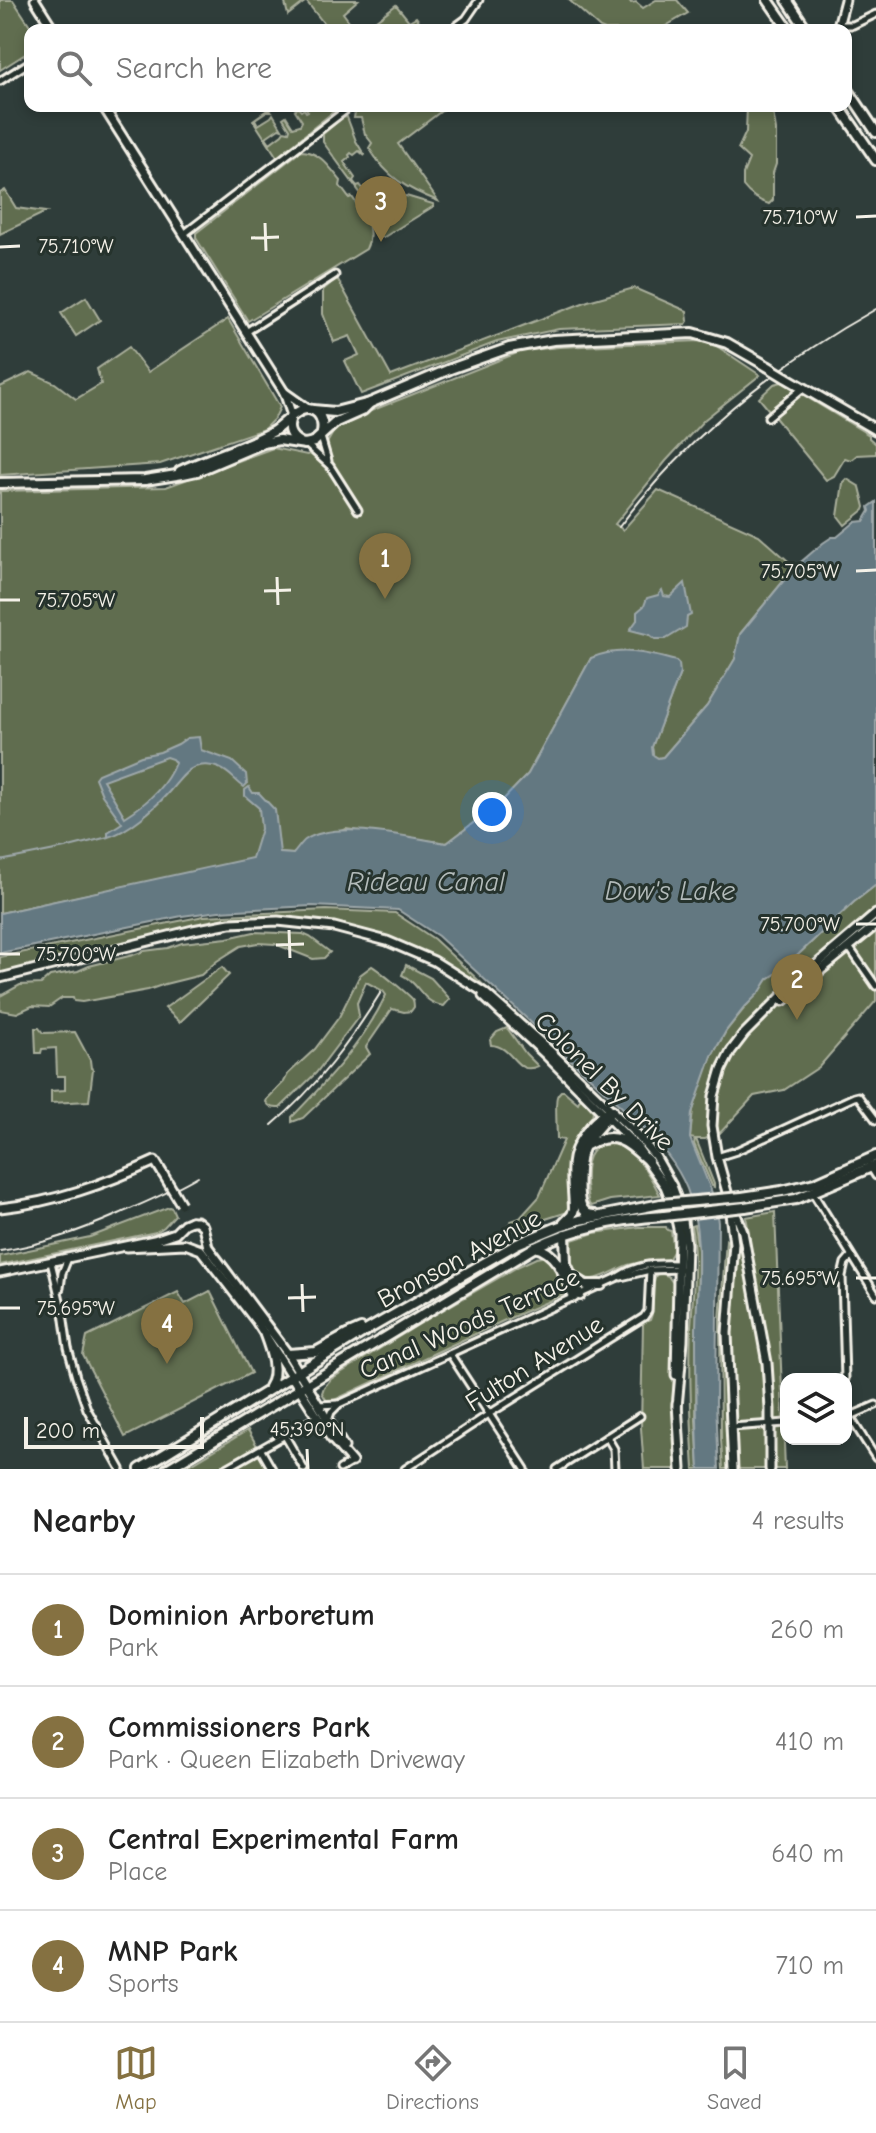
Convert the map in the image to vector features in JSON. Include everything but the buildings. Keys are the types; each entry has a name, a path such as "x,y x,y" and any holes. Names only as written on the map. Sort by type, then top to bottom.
{"main road":[{"path":"35,0 50,24"},
{"path":"768,0 785,24"},
{"path":"787,0 803,24"},
{"path":"838,24 845,0"},
{"path":"852,95 873,121 876,132"},
{"path":"107,112 284,392 291,418 289,432 294,439 303,443"},
{"path":"843,112 876,160"},
{"path":"168,476 267,435 299,410 335,412 370,403 509,348 553,340 693,333 727,343 876,430"},
{"path":"284,392 317,413 323,422 321,434"},
{"path":"0,483 145,480 197,471 263,443 279,440 314,442 336,422 363,410 370,403"},
{"path":"733,1469 727,1333 734,1243 727,1192 712,1126 717,1083 731,1051 744,1034 795,992 876,914"},
{"name":"Colonel By Drive","path":"0,978 193,930 239,923 288,922 345,929 387,941 434,961 493,998 607,1113 665,1186 675,1212 681,1267 683,1341 677,1407 681,1469"},
{"path":"847,943 876,925"},
{"path":"597,1216 587,1213 580,1202 579,1163 583,1148 607,1113"},
{"path":"577,1296 566,1264 562,1230 573,1212 574,1151 581,1137 607,1113"},
{"name":"Colonel By Drive","path":"607,1113 649,1148 672,1186 685,1229 681,1267"},
{"path":"583,1148 598,1139 615,1138 626,1142 648,1161"},
{"name":"Bronson Avenue","path":"167,1469 562,1230 781,1202 813,1193 872,1167 876,1156"},
{"path":"0,1208 74,1193 155,1161 186,1213 203,1226 208,1247 288,1354 317,1417 355,1465"},
{"name":"Bronson Avenue","path":"140,1469 381,1322 517,1244 597,1216 661,1204 782,1191 872,1167"},
{"path":"727,1192 740,1221 767,1363 770,1469"},
{"path":"0,1272 170,1235 180,1230 186,1213"},
{"path":"180,1230 181,1238 209,1259 295,1374"},
{"path":"126,1247 189,1245 200,1243 205,1237"},
{"path":"535,1247 554,1258 577,1296"},
{"path":"569,1272 581,1283 601,1285"},
{"path":"288,1354 316,1352 347,1335 381,1322"},
{"path":"265,1335 272,1357 274,1379 265,1392"},
{"path":"302,1387 318,1405 355,1465"}],"street":[{"path":"459,24 479,0"},
{"path":"852,25 876,14"},
{"path":"0,81 24,66"},
{"path":"184,234 343,112"},
{"path":"246,332 335,275"},
{"path":"768,417 804,388"},
{"path":"321,434 330,466 358,510"},
{"path":"303,443 330,466"},
{"path":"847,943 876,986"},
{"path":"717,1157 858,1096 876,1120"},
{"path":"813,1193 876,1295"},
{"path":"845,1373 842,1276 845,1263 851,1256"},
{"path":"68,1258 60,1279 68,1348 83,1398 121,1469"},
{"path":"51,1262 62,1305"},
{"name":"Canal Woods Terrace","path":"328,1421 339,1404 628,1270 644,1264 681,1267"},
{"name":"Canal Woods Terrace","path":"616,1278 681,1267"},
{"name":"Fulton Avenue","path":"405,1469 644,1317 648,1311 650,1270"},
{"path":"450,1354 525,1469"},
{"name":"Canal Woods Terrace","path":"318,1405 339,1404"},
{"path":"852,1416 876,1405"},
{"path":"557,1469 640,1416"},
{"path":"225,1469 317,1417"},
{"path":"730,1427 780,1424"},
{"path":"852,1424 876,1458"},
{"path":"285,1436 304,1469"},
{"path":"607,1437 614,1449 615,1469"},
{"path":"261,1450 272,1469"},
{"path":"340,1469 355,1465"}],"green space":[{"path":"0,0 13,0 29,24 24,24 24,55 0,70"},
{"path":"288,0 358,0 343,13 351,24 324,24 306,1 288,15 285,3"},
{"path":"569,0 629,0 643,8 656,0 677,0 688,13 669,24 596,24"},
{"path":"396,5 409,21 416,17 421,24 371,24"},
{"path":"266,112 255,119 258,125 273,114 282,129 266,137 270,143 284,131 289,132 283,118 286,116 293,127 302,121 296,112 333,112 277,157 253,120"},
{"path":"355,112 440,112 398,144 438,201 390,175 369,148 372,143 365,134 361,118 354,118"},
{"path":"747,112 773,112 776,164 773,200 769,204 754,197 743,186 743,174 749,159 738,149 746,132"},
{"path":"347,117 365,156 359,151 354,155 351,153 344,162 355,178 353,181 372,200 387,190 381,181 394,188 393,193 372,209 323,142 323,134"},
{"path":"301,151 319,157 341,181 340,186 361,209 367,222 369,242 366,249 248,321 196,238 196,233"},
{"path":"5,190 16,208 46,212 0,234 0,193"},
{"path":"406,196 434,206 381,237 377,222 381,210"},
{"path":"337,278 391,376 588,301 634,288 687,311 688,321 686,324 559,329 497,342 361,394 345,361 359,355 350,336 334,342 323,314 323,290"},
{"path":"86,297 100,320 76,336 61,313"},
{"path":"228,319 280,407 275,418 264,429 160,464 0,475 0,387 31,372 55,383 76,399 101,384 97,369 129,347 148,372"},
{"path":"699,341 715,345 760,375 704,420 615,524 623,530 658,490 759,535 795,567 740,634 735,659 707,706 663,757 653,755 652,747 680,673 591,658 528,774 502,801 447,843 346,829 293,854 280,853 0,913 0,491 166,487 273,448 307,455 326,445 338,424 522,351"},
{"path":"782,382 869,435 876,444 876,454 857,455 851,460 845,458 834,476 826,480 759,398 774,384"},
{"path":"847,479 860,487 865,507 845,525 838,516 843,483"},
{"path":"876,885 876,1001 819,1067 784,1090 754,1096 720,1133 696,1139 714,1184 712,1186 694,1144 695,1139 690,1138 693,1110 712,1056 726,1031 768,979"},
{"path":"326,910 395,913 434,939 509,1009 449,965 416,949 382,936 313,921 240,920 203,924 0,974 0,957 204,916"},
{"path":"254,932 303,934 330,952 324,958 313,959 275,944 258,943 241,946 201,975 148,990 82,1002 62,998 49,1007 32,1006 17,1013 0,1010 0,996 20,985 41,984 50,976 144,951"},
{"path":"406,965 431,978 450,999 444,1006 430,1001 402,975"},
{"path":"372,966 411,997 414,1007 404,1012 392,1009 366,1047 370,1054 303,1118 292,1122 292,1117 356,1045 386,995 383,991 366,982 357,1003 359,1016 316,1073 280,1108 270,1107 267,1099 315,1049 339,1017 360,975"},
{"path":"222,967 229,975 180,1022 165,1008"},
{"path":"35,1028 43,1033 75,1032 93,1069 89,1101 51,1103 51,1091 65,1090 65,1076 57,1076 56,1048 42,1049 41,1053 36,1053"},
{"path":"507,1028 538,1066 524,1068 505,1050 491,1045 490,1040 497,1032"},
{"path":"535,1033 630,1121 660,1152 657,1155 624,1117"},
{"path":"561,1091 578,1103 581,1097 593,1111 572,1152 571,1211 536,1222 521,1231 512,1230 508,1226 511,1221 520,1218 539,1197 564,1140 557,1139 556,1099"},
{"path":"617,1145 633,1155 660,1195 610,1200 591,1206 586,1185 588,1157 597,1148"},
{"path":"169,1207 175,1215 156,1232 0,1265 0,1256 90,1237"},
{"path":"775,1212 781,1373 780,1445 784,1445 785,1469 773,1469 772,1379 746,1217"},
{"path":"694,1225 698,1250 696,1420 699,1469 694,1469 691,1397 694,1263 691,1226"},
{"path":"666,1227 671,1231 674,1250 668,1260 628,1265 593,1279 573,1271 570,1260 572,1240 594,1233"},
{"path":"738,1236 766,1387 767,1469 737,1469 731,1356"},
{"path":"726,1240 731,1469 723,1469 721,1440 720,1320"},
{"path":"547,1256 565,1291 563,1295 328,1403 322,1393 331,1379 519,1266"},
{"path":"660,1273 668,1276 675,1286 673,1414 677,1469 644,1469 641,1428 643,1323 650,1320 654,1280"},
{"path":"210,1291 251,1373 125,1437 83,1355 87,1337 178,1292 185,1304"},
{"path":"248,1430 270,1469 183,1469"}],"water":[{"name":"Dow's Lake","path":"876,502 876,885 768,979 744,1008 712,1056 692,1113 690,1138 711,1190 718,1223 716,1402 719,1469 699,1469 696,1363 698,1240 692,1205 683,1180 667,1155 641,1125 438,936 398,910 312,906 182,916 0,953 0,913 252,858 261,829 259,808 245,796 245,790 249,787 275,810 280,853 293,854 305,840 335,831 374,832 447,843 502,801 528,774 591,658 602,654 644,653 679,664 680,673 652,747 653,755 663,757 707,706 735,659 740,634 795,567 832,537 837,537 855,522 864,521 869,507"},
{"path":"685,583 691,615 687,617 686,627 666,639 655,639 630,630 647,598 658,595 662,590 664,596 670,597"},
{"path":"199,737 201,750 232,761 246,774 247,784 244,787 216,767 195,767 141,819 108,837 108,832 122,823 102,795 95,778 98,774 141,756 160,752 187,738","holes":["166,757 175,763 161,787 125,817 103,780"]}],"waterway":[{"path":"0,861 108,837"}],"tram line":[{"path":"619,527 674,462 736,404 804,353 876,309"},
{"path":"272,1125 332,1063 381,992"},
{"path":"0,1251 46,1241 90,1226 198,1176"}],"place":[{"name":"Central Experimental Farm","path":"381,242"},
{"name":"Dominion Arboretum","path":"385,599"},
{"name":"Commissioners Park","path":"797,1020"},
{"name":"MNP Park","path":"167,1364"}],"water label":[{"name":"Rideau Canal","path":"426,881"}]}
